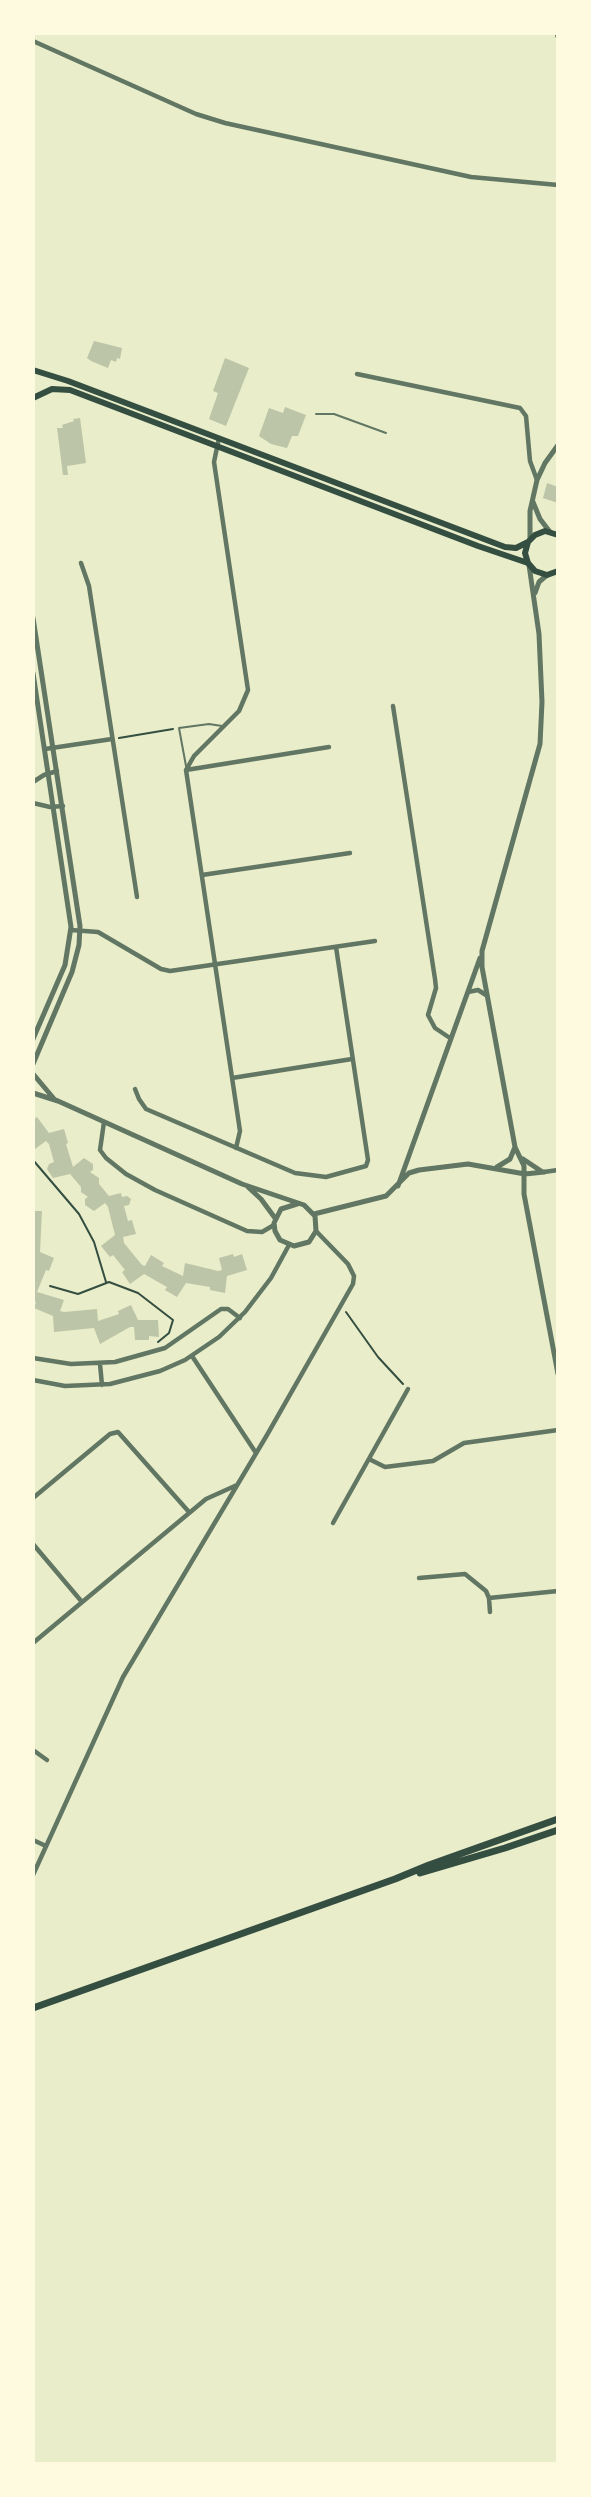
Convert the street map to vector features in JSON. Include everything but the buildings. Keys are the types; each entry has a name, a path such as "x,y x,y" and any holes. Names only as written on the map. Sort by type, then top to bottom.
{"main road":[{"path":"36,371 45,383 42,393"},
{"path":"36,371 505,547 516,548 540,533 558,535"},
{"path":"34,398 55,389 70,390 528,564 537,572 554,573"},
{"path":"528,564 525,553 529,541"},
{"path":"395,1880 439,1861 558,1819"},
{"path":"33,2008 395,1880 558,1830"}],"street":[{"path":"33,41 210,119 471,177 558,185"},
{"path":"357,374 523,410 527,419 530,461 537,481"},
{"path":"219,438 214,462 248,683 247,696 239,711 194,756 186,770 240,1131 236,1147"},
{"path":"529,541 537,481 545,463 558,445"},
{"path":"533,499 539,516 550,532"},
{"path":"81,563 89,586 137,897"},
{"path":"398,1185 482,951 540,744 542,702 535,596 528,564"},
{"path":"535,596 538,584 554,573"},
{"path":"33,618 80,930 72,972 33,1064"},
{"path":"33,673 71,930 69,951 62,973 33,1039"},
{"path":"393,706 435,979 436,988 428,1014 435,1028 450,1038"},
{"path":"45,749 111,739"},
{"path":"186,770 329,747"},
{"path":"33,782 58,771"},
{"path":"33,803 63,806"},
{"path":"202,875 350,853"},
{"path":"71,930 98,932 164,970 216,965 374,941"},
{"path":"135,1088 146,1109 289,1170 314,1177 332,1176 368,1165 336,947"},
{"path":"482,951 486,995 515,1147 530,1166 544,1172"},
{"path":"468,992 478,990 486,995"},
{"path":"232,1078 352,1059"},
{"path":"33,1083 34,1073"},
{"path":"34,1073 58,1101"},
{"path":"33,1093 58,1101 242,1184 306,1207 314,1214 316,1221 316,1231 307,1243 289,1245 278,1238 274,1222 261,1199 242,1184"},
{"path":"104,1122 100,1150 126,1174 155,1190 247,1231 262,1232 274,1222 283,1207 297,1204"},
{"path":"492,1167 505,1163 515,1147"},
{"path":"409,1155 411,1164 419,1170"},
{"path":"521,1157 525,1174 524,1194 558,1374"},
{"path":"314,1214 381,1198 390,1194 409,1173 419,1170 468,1164 525,1174 558,1170"},
{"path":"33,1875 123,1677 257,1453 353,1284 352,1272 341,1256 316,1231"},
{"path":"33,1380 65,1386 102,1385 128,1381 160,1371 192,1356 240,1318 271,1278 289,1245"},
{"path":"33,1358 63,1364 100,1364 146,1355 165,1348 221,1309 228,1309 240,1318"},
{"path":"192,1356 257,1453"},
{"path":"100,1364 102,1385"},
{"path":"333,1523 408,1389"},
{"path":"369,1459 385,1467 433,1461 464,1443 558,1430"},
{"path":"33,1497 110,1434 118,1432 189,1513"},
{"path":"33,1643 213,1494 238,1485"},
{"path":"33,1544 82,1602"},
{"path":"419,1578 465,1574 486,1591 491,1612"},
{"path":"489,1598 558,1591"},
{"path":"33,1750 47,1760"},
{"path":"33,1840 47,1846"}],"lane":[{"path":"316,414 334,414 386,433"},
{"path":"186,770 179,728 209,723 224,727"}],"path":[{"path":"111,739 179,728"},
{"path":"33,1160 79,1214 94,1242 106,1283"},
{"path":"50,1286 78,1294 106,1283 116,1283 138,1293 173,1320 167,1336 151,1345"},
{"path":"341,1305 378,1357 408,1389"}]}
